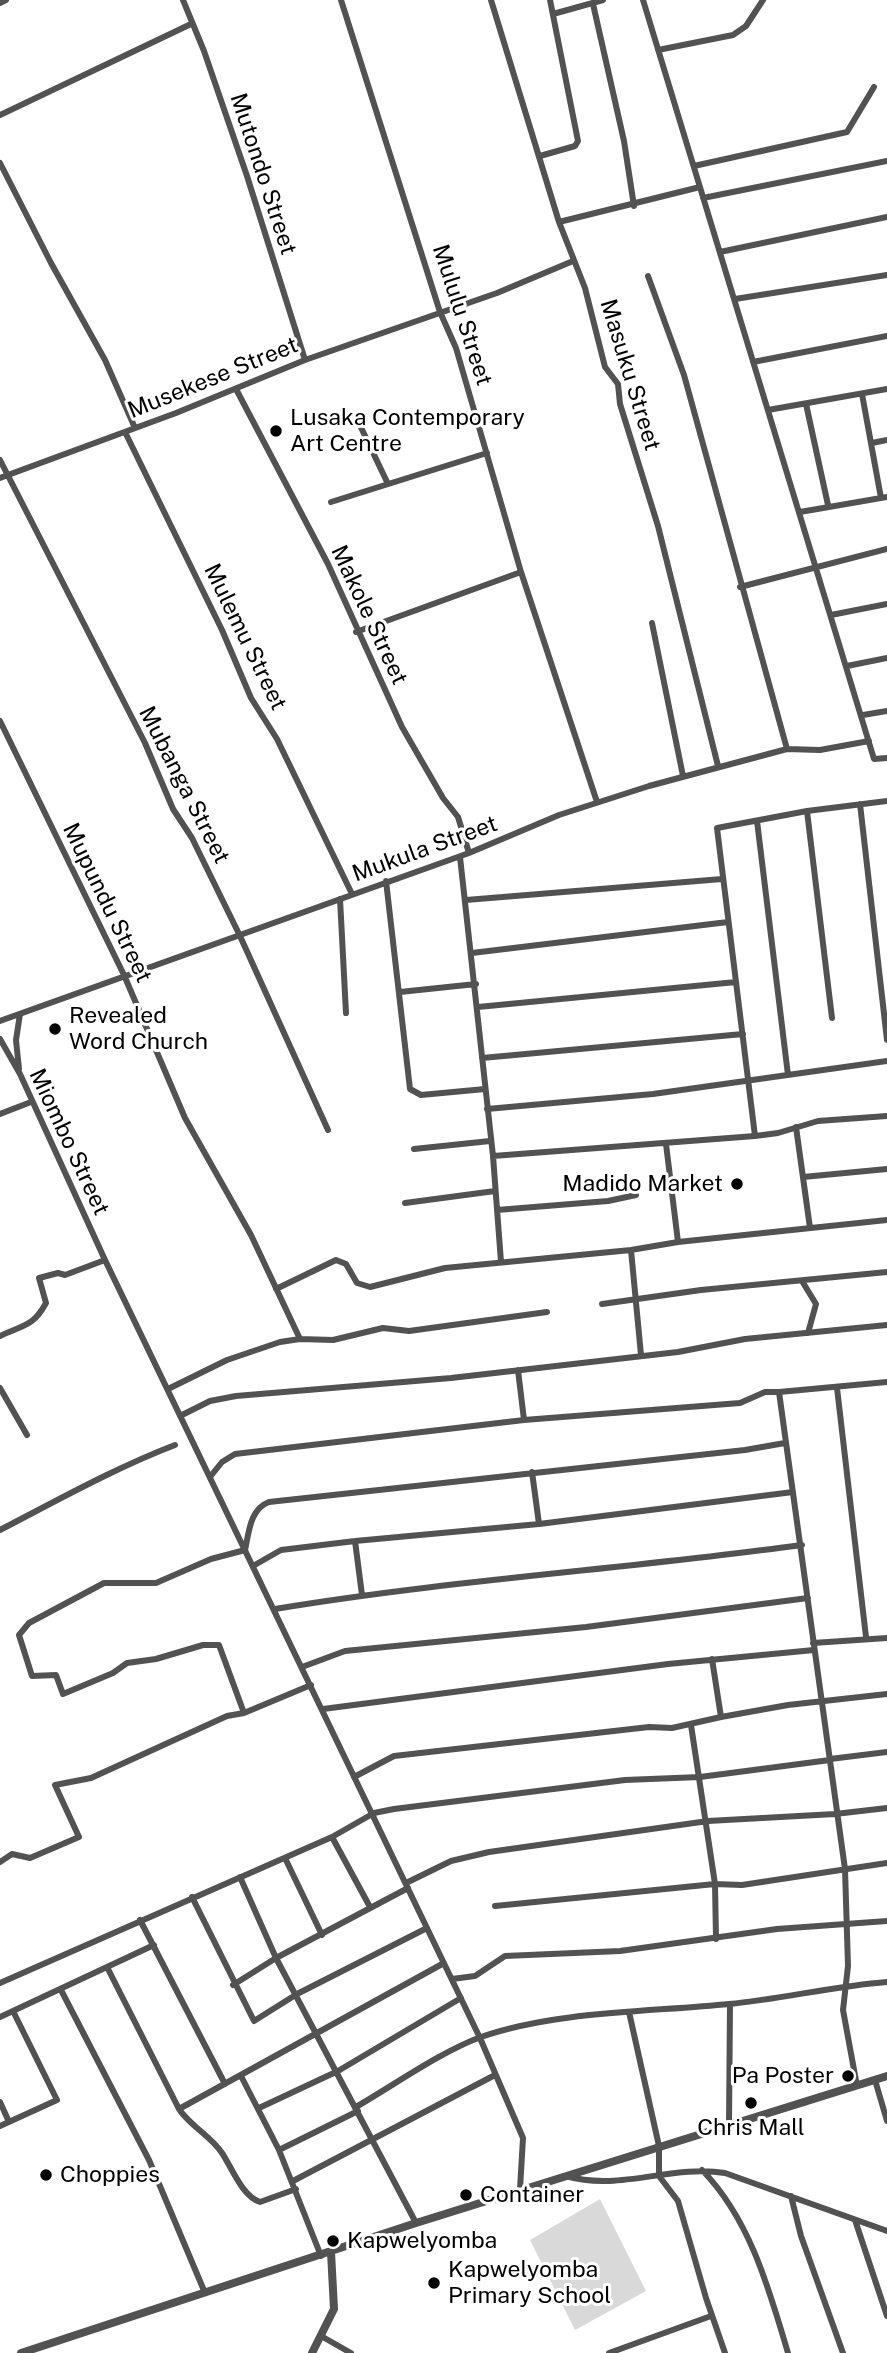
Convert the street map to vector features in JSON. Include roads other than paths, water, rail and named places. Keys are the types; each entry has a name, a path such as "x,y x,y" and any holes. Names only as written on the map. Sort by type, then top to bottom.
{"street":[{"path":"0,3 6,0"},
{"name":"Mutondo Street","path":"183,0 204,51 243,164 305,360"},
{"name":"Mululu Street","path":"341,0 440,312 456,348 521,572 597,802"},
{"name":"Masuku Street","path":"491,0 559,222 591,309 605,367 618,384 620,404 656,517 718,766"},
{"path":"540,156 575,146 578,141 550,0"},
{"path":"553,14 603,0"},
{"path":"643,0 863,715 874,759 887,758"},
{"path":"658,50 733,35 746,26 763,0"},
{"path":"593,4 624,141 634,206"},
{"path":"0,115 191,24"},
{"path":"694,166 846,132 874,87"},
{"path":"703,198 887,161"},
{"path":"0,163 105,360 135,428"},
{"path":"559,222 634,206 700,187"},
{"path":"720,252 887,217"},
{"name":"Musekese Street","path":"4,477 305,360 573,261"},
{"path":"735,299 887,275"},
{"path":"648,276 684,374 740,587 787,749"},
{"path":"753,362 887,336"},
{"name":"Makole Street","path":"236,389 328,564 356,632 402,727 443,798 458,817 469,853"},
{"path":"768,410 887,389"},
{"path":"800,512 884,497 862,394"},
{"path":"806,404 828,505"},
{"path":"356,418 388,484"},
{"name":"Mulemu Street","path":"125,432 222,630 251,698 277,739 352,894"},
{"path":"872,443 887,440"},
{"path":"331,502 487,453"},
{"name":"Mubanga Street","path":"0,460 4,477 240,936 328,1130"},
{"path":"740,587 887,549"},
{"path":"356,632 521,572"},
{"path":"831,615 887,604"},
{"path":"652,623 683,776"},
{"path":"847,666 887,658"},
{"path":"863,715 887,711"},
{"name":"Mupundu Street","path":"0,721 124,975 185,1118 226,1189 300,1339"},
{"name":"Mukula Street","path":"0,1021 89,992 124,975 460,857 597,802 718,766 787,749 820,750 869,741"},
{"path":"755,1136 717,828 807,811 887,801"},
{"path":"860,804 887,1040"},
{"path":"807,811 832,1018"},
{"path":"757,821 788,1075"},
{"path":"460,857 476,984 501,1262"},
{"path":"467,900 722,879"},
{"path":"386,881 413,1093 421,1095 485,1088"},
{"path":"340,899 346,1013"},
{"path":"472,953 728,922"},
{"path":"478,1007 736,982"},
{"path":"400,992 476,984"},
{"path":"20,1014 16,1051 20,1074"},
{"path":"482,1058 743,1034"},
{"name":"Miombo Street","path":"0,1040 20,1074 105,1260 354,1777 374,1813 480,2038 523,2138 520,2189"},
{"path":"487,1109 749,1081 887,1061"},
{"path":"0,1114 31,1102"},
{"path":"493,1156 755,1136 818,1121 887,1115"},
{"path":"796,1127 810,1228"},
{"path":"414,1149 490,1141"},
{"path":"666,1144 678,1242"},
{"path":"803,1177 887,1169"},
{"path":"405,1203 495,1191"},
{"path":"497,1210 636,1195"},
{"path":"276,1289 336,1260 346,1264 357,1283 370,1287 430,1270 887,1220"},
{"path":"631,1250 641,1355"},
{"path":"0,1336 31,1324 40,1313 46,1303 39,1278 58,1273 65,1275 105,1260"},
{"path":"602,1304 636,1298 887,1272"},
{"path":"802,1281 816,1304 808,1333"},
{"path":"168,1389 227,1360 300,1339 333,1340 383,1328 409,1331 547,1312"},
{"path":"180,1416 210,1401 236,1396 518,1370 887,1325"},
{"path":"518,1370 524,1420"},
{"path":"210,1477 222,1462 235,1454 524,1420 740,1403 765,1392 887,1382"},
{"path":"0,1388 27,1435"},
{"path":"837,1388 866,1637"},
{"path":"779,1392 802,1545 835,1814 845,1869 848,1966 843,2010 857,2086"},
{"path":"244,1713 219,1645 203,1645 156,1659 127,1663 113,1673 63,1693 56,1675 32,1676 19,1635 29,1623 104,1583 156,1583 211,1559 245,1550 257,1508 269,1502 785,1443"},
{"path":"0,1530 110,1475 127,1463 176,1445"},
{"path":"532,1472 539,1524"},
{"path":"253,1566 281,1550 539,1524 793,1492"},
{"path":"355,1541 362,1595"},
{"path":"275,1609 501,1577 649,1566 802,1545"},
{"path":"302,1667 345,1651 586,1627 808,1598"},
{"path":"323,1709 347,1703 712,1660 866,1637 887,1638"},
{"path":"712,1660 721,1717"},
{"path":"0,1862 12,1854 30,1858 79,1837 55,1785 90,1778 227,1716 244,1713 311,1685"},
{"path":"354,1777 394,1756 583,1734 691,1725 721,1717 821,1700 887,1694"},
{"path":"691,1725 708,1821 715,1884 716,1939"},
{"path":"0,1983 332,1837 374,1813 625,1780 700,1777 887,1752"},
{"path":"233,1985 443,1864 477,1854 708,1821 835,1814 887,1808"},
{"path":"332,1837 370,1907"},
{"path":"285,1858 322,1935"},
{"path":"495,1906 715,1884 741,1885 887,1863"},
{"path":"240,1877 276,1958 416,2223"},
{"path":"192,1897 233,1985 254,2021 297,1994 427,1928"},
{"path":"141,1920 225,2084"},
{"path":"452,1979 475,1976 505,1956 620,1951 777,1929 887,1921"},
{"path":"0,2017 154,1945"},
{"path":"179,2109 444,1963"},
{"path":"107,1967 179,2109 194,2128 218,2147 253,2200 260,2202 296,2189"},
{"path":"279,2150 357,2109 480,2038 518,2028 629,2012 730,2004 844,1985 887,1982"},
{"path":"61,1990 149,2160 205,2293"},
{"path":"259,2108 338,2071 461,1998"},
{"path":"729,2124 730,2004"},
{"path":"0,2126 57,2100 13,2011"},
{"path":"629,2012 659,2146 659,2176 678,2201 711,2316 725,2353"},
{"path":"293,2181 495,2075"},
{"path":"242,2076 293,2181 321,2256"},
{"path":"21,2353 40,2350 520,2189 887,2076"},
{"path":"875,2080 887,2121"},
{"path":"0,2102 9,2122"},
{"path":"564,2176 594,2183 701,2169 732,2175 887,2231"},
{"path":"701,2169 730,2203 749,2238 788,2353"},
{"path":"791,2196 801,2236 843,2353"},
{"path":"855,2220 887,2316"},
{"path":"312,2353 334,2309 331,2252"},
{"path":"609,2353 711,2316"},
{"path":"321,2336 351,2353"}],"place":[{"name":"Lusaka Contemporary Art Centre","path":"276,431"},
{"name":"Revealed Word Church","path":"55,1029"},
{"name":"Madido Market","path":"737,1184"},
{"name":"Pa Poster","path":"848,2076"},
{"name":"Chris Mall","path":"751,2103"},
{"name":"Choppies","path":"46,2175"},
{"name":"Container","path":"466,2195"},
{"name":"Kapwelyomba","path":"333,2241"},
{"name":"Kapwelyomba Primary School","path":"434,2283"}]}
